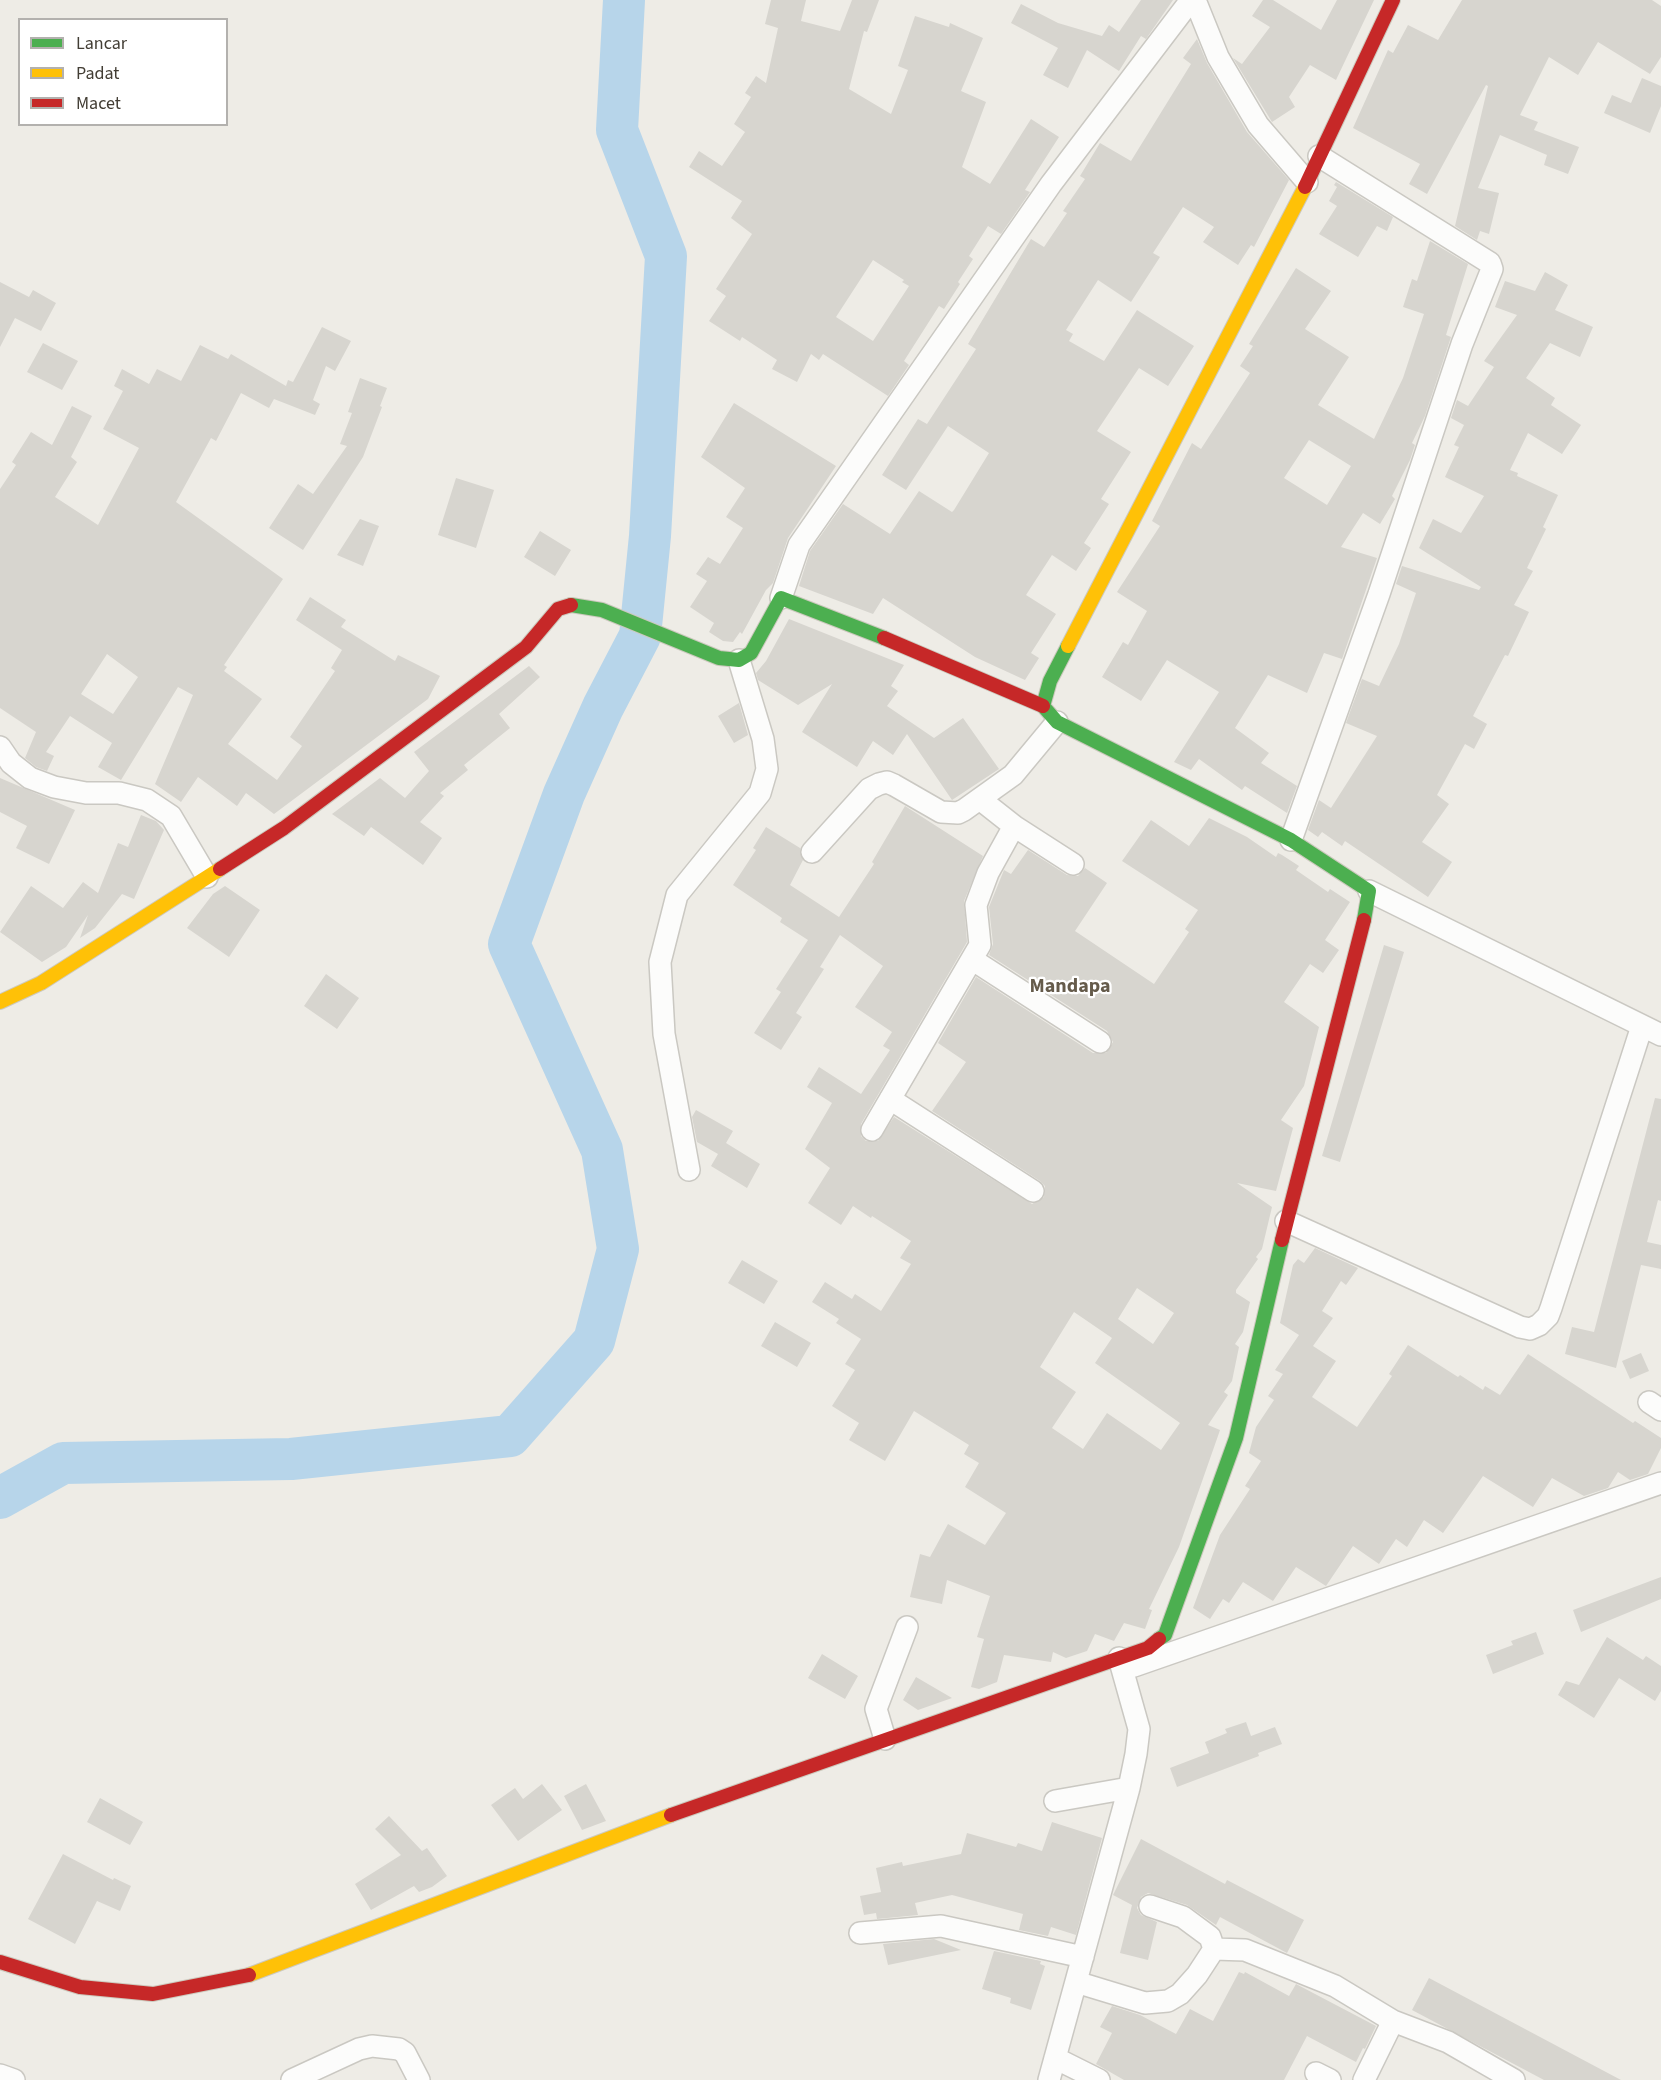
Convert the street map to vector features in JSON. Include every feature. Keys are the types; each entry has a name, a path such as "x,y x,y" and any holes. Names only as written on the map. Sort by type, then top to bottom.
{"street":[{"path":"0,1002 41,983 284,828 526,647 558,609 567,604 578,604 602,610 719,658 739,660 751,652 781,598 799,544 1064,167 1193,0 1218,57 1258,125 1307,183"},
{"path":"1043,706 1050,681 1307,183 1392,0"},
{"path":"1291,840 1379,594 1462,344 1492,266 1319,156"},
{"path":"781,598 847,622 1043,706 1057,722 1291,840 1369,891 1652,1031 1548,1316 1539,1325 1530,1329 1520,1327 1347,1246 1286,1221"},
{"path":"689,1170 664,1034 660,962 677,896 760,793 767,769 763,739 739,660"},
{"path":"812,852 869,789 879,784 887,782 941,812 958,813 981,800 1013,775 1057,722"},
{"path":"0,747 11,763 30,778 54,787 86,793 119,793 147,801 171,816 207,877"},
{"path":"981,800 1014,826 1073,864"},
{"path":"872,1130 973,960 980,945 976,905 988,873 1014,826"},
{"path":"1122,1669 1164,1635 1236,1438 1286,1221 1360,941 1369,891"},
{"path":"973,960 1100,1042"},
{"path":"890,1099 1033,1191"},
{"path":"0,1962 80,1987 153,1994 249,1976 664,1817 885,1739 1122,1669 1661,1483"},
{"path":"885,1739 876,1709 907,1627"},
{"path":"1049,2080 1129,1788 1138,1729 1122,1669"},
{"path":"1055,1801 1129,1788"},
{"path":"1150,1906 1184,1917 1210,1937 1214,1949"},
{"path":"860,1933 941,1926 1083,1957"},
{"path":"1076,1982 1145,2003 1168,2001 1180,1994 1214,1949"},
{"path":"1214,1949 1245,1950 1335,1986 1393,2020 1448,2042 1514,2080"},
{"path":"1364,2080 1393,2020"},
{"path":"291,2080 359,2049 372,2046 399,2049 410,2059 419,2080"},
{"path":"1055,2058 1099,2080"},
{"path":"0,2075 14,2080"}],"building":[{"path":"771,0 806,0 801,21 840,31 852,0 879,0 867,32 864,31 849,89 891,114 908,70 898,66 915,16 949,27 950,23 983,38 961,91 986,102 962,167 990,184 1031,119 1059,137 1025,190 1030,192 1001,234 988,226 969,256 973,259 958,282 960,284 944,309 939,306 904,361 909,365 888,396 823,354 819,360 811,354 797,382 772,369 777,360 742,337 740,341 709,321 726,296 716,289 752,234 731,218 742,201 689,167 699,151 722,166 745,132 734,124 751,97 745,93 756,76 766,83 778,28 765,24","holes":["873,260 904,280 902,282 909,286 873,341 836,317"]},
{"path":"1141,0 1173,0 1146,39 1141,36 1119,71 1087,50 1068,88 1043,75 1058,48 1011,23 1021,4 1058,23 1102,36 1109,25 1119,32"},
{"path":"1263,0 1273,0 1321,30 1337,0 1374,0 1336,80 1310,65 1289,97 1295,107 1272,122 1233,58 1242,64 1270,27 1252,16"},
{"path":"1462,0 1652,0 1661,6 1661,57 1650,74 1598,42 1578,75 1549,57 1520,115 1538,122 1534,130 1579,147 1568,174 1544,165 1547,155 1500,135 1478,188 1499,193 1489,234 1480,231 1477,240 1455,226 1488,86 1486,85 1427,194 1409,184 1420,164 1353,128 1388,50 1393,53 1408,25 1438,40"},
{"path":"1197,39 1207,63 1247,132 1289,180 1254,247 1251,245 1238,265 1203,242 1214,227 1183,207 1153,253 1160,257 1131,302 1098,280 1066,330 1073,334 1069,341 1104,361 1137,310 1194,346 1168,386 1139,368 1097,431 1131,452 1101,499 1109,504 1084,543 1091,548 1076,571 1052,555 1026,595 1056,614 1031,653 1039,658 1025,680 975,657 883,598 873,614 799,586 810,551 843,504 890,534 919,491 952,512 954,510 989,453 948,426 906,490 882,475 918,419 927,424 976,349 968,344 1031,239 1044,247 1067,213 1063,211 1085,179 1080,176 1100,143 1131,161 1191,64 1183,58"},
{"path":"1642,78 1661,86 1661,106 1650,133 1604,113 1612,95 1631,103"},
{"path":"1336,182 1393,217 1387,231 1377,226 1358,257 1319,234 1337,206 1329,201 1337,187 1334,185"},
{"path":"1430,241 1468,264 1446,335 1451,337 1425,416 1412,443 1415,445 1410,460 1392,496 1395,499 1380,524 1363,513 1341,547 1377,558 1342,659 1324,653 1307,693 1268,675 1235,728 1269,753 1261,763 1297,786 1287,813 1245,786 1242,790 1199,759 1191,770 1174,762 1219,692 1167,660 1141,701 1102,677 1123,642 1128,645 1147,611 1117,592 1160,526 1152,521 1192,443 1201,449 1250,373 1240,366 1253,346 1249,344 1296,268 1331,291 1305,329 1349,357 1318,405 1374,439 1403,378 1424,314 1403,307 1412,279 1417,281","holes":["1309,440 1351,466 1327,505 1284,478"]},
{"path":"1545,272 1568,285 1555,310 1593,327 1580,357 1550,343 1526,378 1555,398 1551,405 1581,425 1562,454 1528,433 1510,470 1518,473 1517,476 1558,495 1543,527 1546,529 1527,568 1533,571 1514,605 1529,612 1508,656 1505,655 1473,716 1487,724 1474,749 1465,744 1437,795 1449,804 1422,842 1452,862 1428,897 1345,841 1342,846 1322,832 1318,837 1308,830 1319,800 1331,808 1377,736 1346,723 1362,679 1379,686 1399,644 1416,593 1396,584 1402,566 1479,590 1481,587 1419,548 1433,519 1461,533 1484,496 1445,477 1459,447 1454,445 1464,425 1451,418 1457,400 1468,406 1494,367 1484,361 1517,315 1495,307 1505,281 1535,291"},
{"path":"0,282 29,297 33,290 56,303 41,331 15,318 0,347"},
{"path":"322,327 351,341 335,371 326,366 313,400 320,404 315,415 274,399 269,408 241,393 216,441 211,438 176,502 283,579 224,665 227,667 224,671 262,699 228,744 277,780 302,746 290,737 335,671 331,668 342,650 296,620 310,597 346,620 341,627 395,661 398,655 440,676 428,699 274,814 246,793 237,806 198,777 181,802 155,784 193,695 178,687 121,780 98,767 112,743 70,716 46,752 54,756 47,771 36,767 25,758 36,732 0,708 0,489 16,465 12,462 31,432 52,445 72,406 92,416 71,457 77,462 55,497 98,525 139,448 103,429 123,391 114,386 122,369 149,384 157,369 181,381 200,345 228,359 231,354 286,386 288,380 293,382","holes":["107,654 138,677 113,714 81,694"]},
{"path":"43,343 78,361 62,390 27,372"},
{"path":"360,378 387,388 380,406 382,407 363,457 303,550 269,528 298,484 313,494 347,446 340,444 352,413 348,412"},
{"path":"734,403 836,466 788,538 773,583 766,590 742,634 740,632 733,642 723,641 709,632 714,623 690,607 707,581 696,574 708,557 720,564 743,528 726,517 745,488 701,457"},
{"path":"456,478 494,490 476,548 438,535"},
{"path":"360,519 379,526 363,566 337,555"},
{"path":"540,531 571,550 555,576 524,557"},
{"path":"789,619 904,665 891,686 898,691 887,706 934,738 963,718 999,769 952,800 907,734 893,755 873,741 857,767 802,732 832,684 798,705 758,680 756,673 766,661"},
{"path":"529,666 540,677 499,714 510,728 464,765 468,770 440,793 444,796 420,822 442,838 423,865 371,827 364,836 332,814 380,778 405,798 429,771 414,752"},
{"path":"739,703 748,735 734,743 718,716"},
{"path":"0,778 75,810 49,864 16,848 27,826 0,812"},
{"path":"905,806 983,856 964,901 967,942 861,1124 861,1136 866,1141 878,1141 894,1117 1032,1204 1044,1197 1045,1186 1040,1181 932,1111 966,1062 938,1043 976,977 1093,1053 1106,1053 1113,1042 1107,1031 989,955 993,944 989,907 1004,870 1011,874 1028,850 1067,875 1078,876 1085,868 1107,883 1075,931 1154,984 1189,932 1185,929 1198,910 1122,861 1151,820 1189,846 1209,818 1247,837 1276,857 1278,853 1282,855 1299,866 1296,870 1328,892 1330,889 1350,902 1325,940 1339,950 1323,973 1310,964 1284,1002 1319,1027 1304,1086 1281,1120 1293,1128 1276,1191 1237,1183 1272,1207 1262,1249 1256,1257 1258,1259 1236,1290 1236,1293 1250,1302 1243,1332 1235,1344 1239,1347 1232,1381 1224,1392 1228,1395 1208,1425 1220,1430 1179,1547 1149,1609 1152,1610 1145,1629 1124,1623 1114,1641 1095,1634 1087,1651 1066,1658 1053,1652 1051,1662 1004,1655 997,1682 979,1689 971,1687 984,1639 977,1637 990,1596 947,1580 942,1604 910,1597 920,1554 930,1557 948,1524 985,1545 1006,1513 965,1487 979,1463 964,1454 969,1445 914,1411 885,1461 849,1440 859,1423 832,1406 855,1370 845,1364 861,1339 836,1323 839,1319 812,1302 825,1282 852,1299 855,1294 881,1311 911,1264 900,1258 911,1241 872,1216 871,1218 853,1206 841,1225 808,1203 830,1168 805,1149 832,1103 807,1087 819,1067 861,1094 890,1050 883,1046 892,1032 855,1007 883,966 840,935 820,967 824,969 796,1013 802,1017 781,1050 754,1033 781,992 776,989 808,940 780,922 782,918 733,885 756,850 753,848 766,827 800,848 803,860 790,885 839,917 874,864 872,862","holes":["1137,1288 1174,1313 1153,1344 1118,1319","1074,1312 1112,1338 1095,1363 1180,1423 1161,1450 1107,1413 1083,1449 1052,1428 1076,1392 1040,1367"]},
{"path":"141,815 156,821 164,830 134,899 122,894 95,928 80,938 88,915 66,947 42,962 0,932 31,886 63,908 83,882 98,893 118,843 128,847"},
{"path":"225,886 260,910 229,957 187,928 213,894"},
{"path":"1384,945 1404,952 1340,1162 1322,1156"},
{"path":"326,974 359,998 337,1029 304,1006"},
{"path":"1655,1098 1661,1099 1661,1201 1658,1200 1647,1242 1661,1245 1661,1269 1641,1265 1616,1368 1565,1354 1572,1327 1594,1332"},
{"path":"696,1110 733,1131 726,1143 760,1164 747,1188 711,1166 718,1154 697,1142 692,1117"},
{"path":"1315,1248 1358,1268 1346,1285 1341,1281 1322,1311 1333,1318 1313,1346 1336,1361 1312,1397 1357,1427 1392,1376 1389,1374 1408,1345 1458,1377 1460,1375 1483,1390 1485,1386 1500,1395 1528,1354 1633,1423 1635,1421 1661,1438 1661,1448 1648,1474 1630,1480 1618,1472 1608,1488 1584,1496 1552,1478 1533,1507 1483,1476 1443,1533 1424,1520 1407,1547 1396,1539 1379,1564 1353,1546 1326,1586 1296,1567 1273,1601 1243,1582 1229,1603 1223,1599 1210,1619 1193,1608 1220,1535 1250,1489 1245,1486 1261,1461 1249,1453 1256,1427 1274,1400 1268,1396 1283,1374 1275,1370 1299,1335 1280,1323 1293,1265 1298,1259 1304,1263"},
{"path":"742,1260 778,1281 764,1304 728,1283"},
{"path":"775,1322 811,1343 797,1367 761,1346"},
{"path":"1641,1353 1649,1371 1630,1379 1622,1361"},
{"path":"1661,1577 1661,1599 1581,1632 1573,1610"},
{"path":"1536,1632 1544,1654 1493,1674 1486,1655 1513,1645 1511,1641"},
{"path":"1607,1637 1643,1660 1646,1656 1661,1666 1661,1691 1655,1701 1619,1678 1594,1718 1558,1695 1566,1681 1579,1685"},
{"path":"822,1654 858,1676 845,1699 808,1678"},
{"path":"916,1677 952,1698 918,1710 903,1700"},
{"path":"1246,1722 1251,1736 1275,1727 1282,1744 1258,1753 1259,1756 1177,1787 1170,1768 1209,1753 1205,1742 1227,1733 1225,1729"},
{"path":"542,1784 562,1810 518,1841 491,1805 515,1788 523,1799"},
{"path":"586,1784 606,1821 582,1830 564,1796"},
{"path":"100,1798 143,1822 130,1845 87,1822"},
{"path":"389,1816 422,1851 427,1848 447,1876 432,1887 419,1892 414,1886 371,1910 355,1884 401,1855 375,1829"},
{"path":"1052,1822 1102,1838 1076,1935 1051,1927 1048,1936 1019,1930 1023,1914 952,1895 915,1903 918,1915 877,1919 876,1913 864,1915 860,1896 881,1892 876,1868 902,1862 903,1866 961,1854 967,1833 1016,1847 1018,1843 1042,1851"},
{"path":"1141,1839 1225,1884 1227,1880 1304,1920 1287,1953 1220,1917 1216,1925 1187,1905 1148,1893 1141,1897 1137,1908 1141,1915 1157,1922 1148,1960 1120,1953 1132,1905 1113,1895"},
{"path":"63,1854 113,1880 114,1878 131,1886 120,1911 97,1901 75,1944 28,1919"},
{"path":"934,1939 961,1950 888,1965 883,1944"},
{"path":"994,1951 1041,1961 1040,1964 1045,1966 1031,2010 1010,2003 1011,1998 982,1989"},
{"path":"1239,1972 1244,1974 1245,1972 1289,1996 1296,1984 1376,2026 1365,2049 1363,2048 1356,2062 1307,2036 1284,2080 1124,2080 1096,2064 1112,2033 1100,2027 1112,2006 1140,2015 1176,2034 1190,2009 1213,2021"},
{"path":"1429,1978 1621,2080 1544,2080 1412,2010"}],"waterway":[{"path":"0,1498 63,1463 291,1459 510,1436 594,1341 618,1249 602,1150 509,944 564,794 603,707 640,636 650,536 666,256 617,130 624,0"}],"traffic: fast":[{"path":"571,605 602,610 719,658 739,660 751,653 781,598 884,638"},
{"path":"1068,646 1050,681 1043,706 1057,722 1291,840 1369,891 1364,920"},
{"path":"1159,1639 1165,1635 1236,1438 1282,1240"}],"traffic: slow":[{"path":"1068,646 1305,187"},
{"path":"0,1002 41,983 220,869"},
{"path":"249,1975 671,1815"}],"traffic: jam":[{"path":"1305,187 1393,0"},
{"path":"220,869 284,828 526,647 558,609 571,605"},
{"path":"884,638 1043,706"},
{"path":"1282,1240 1364,920"},
{"path":"671,1815 1148,1648 1159,1639"},
{"path":"0,1962 80,1987 153,1994 249,1975"}],"district":[{"name":"Mandapa","path":"1070,988"}]}
